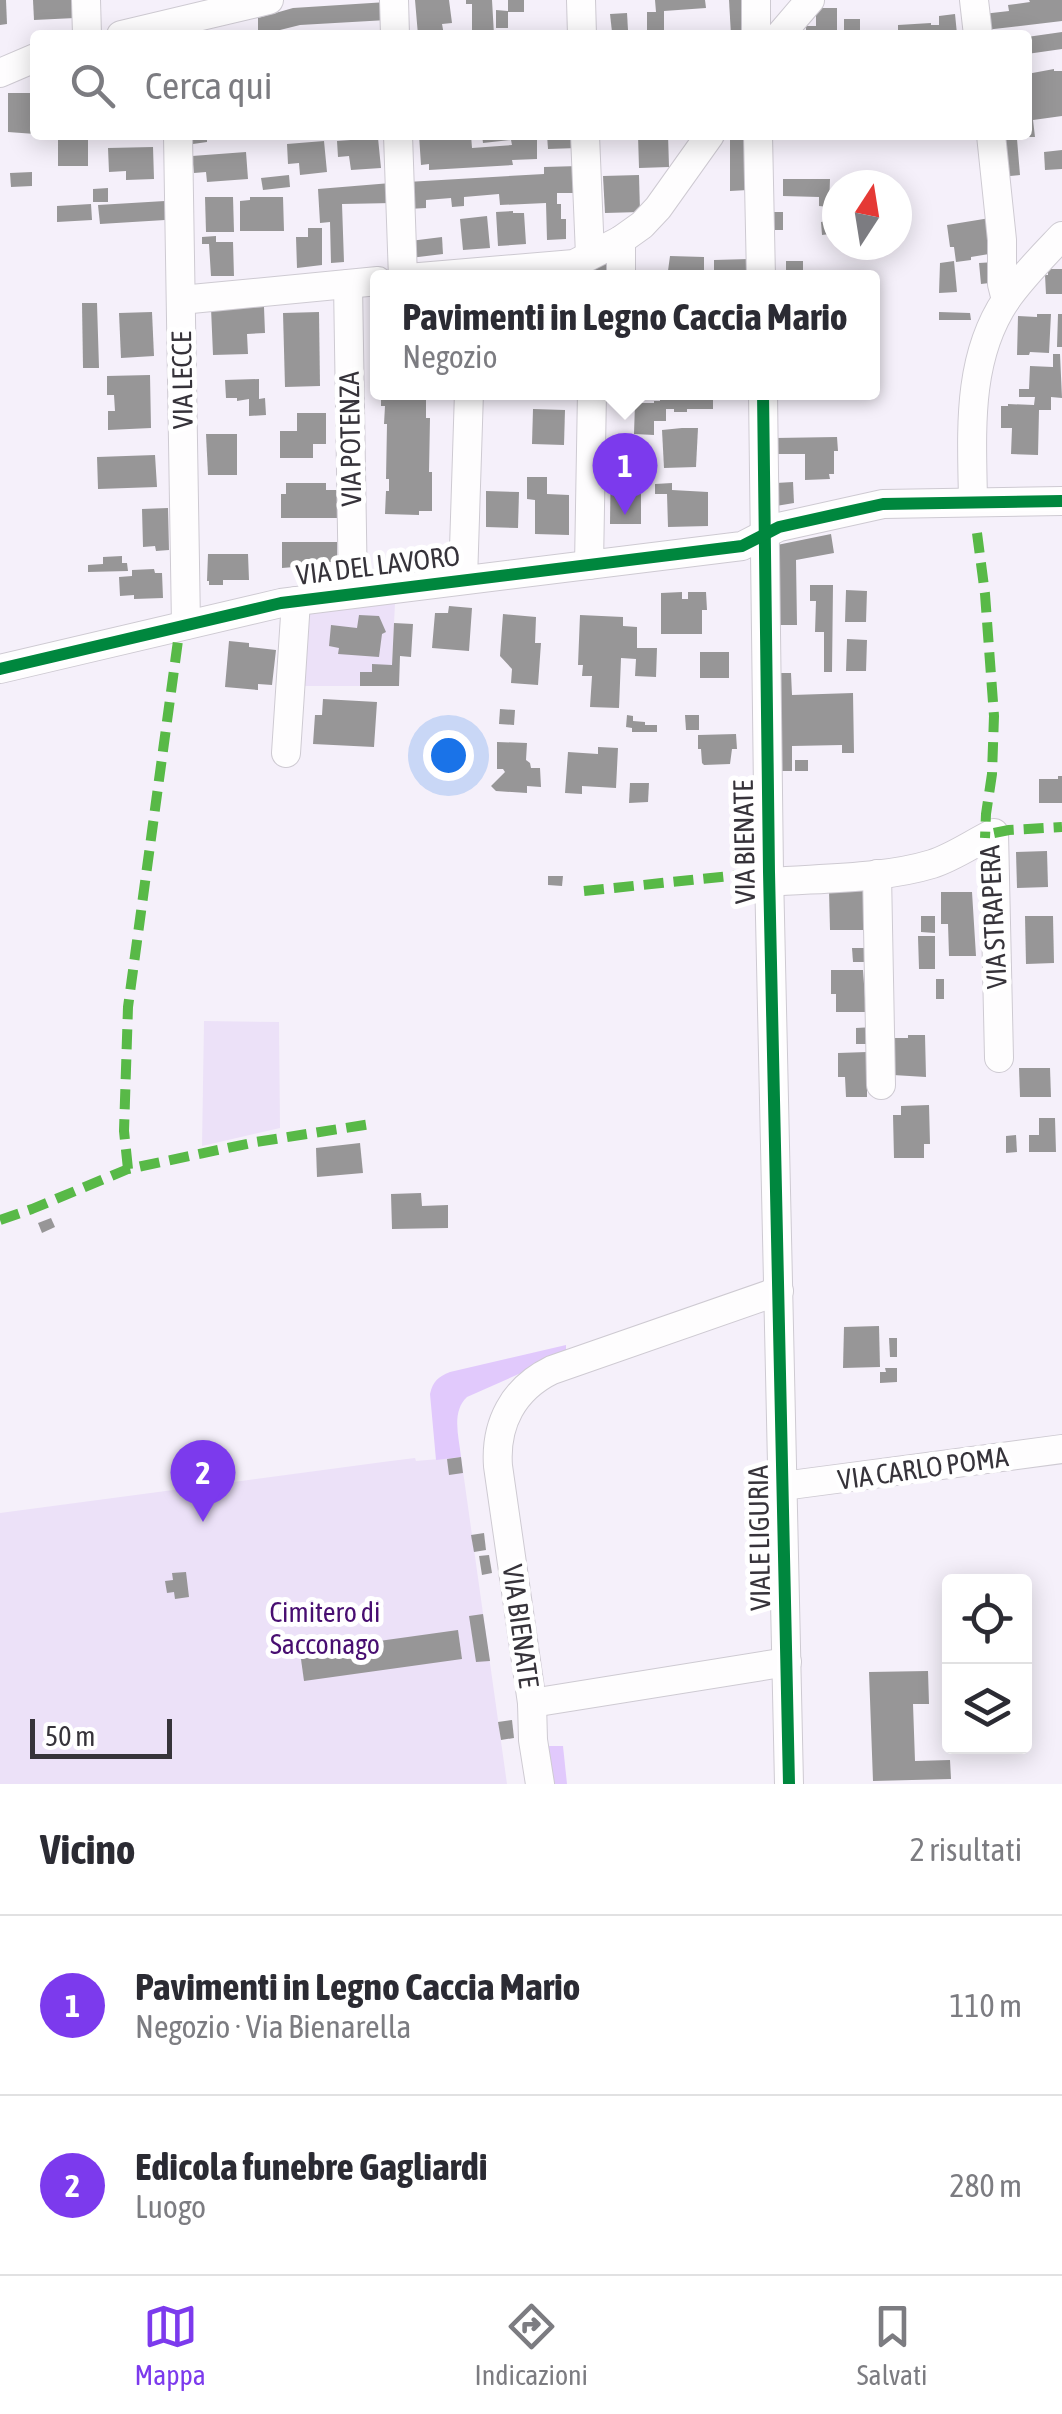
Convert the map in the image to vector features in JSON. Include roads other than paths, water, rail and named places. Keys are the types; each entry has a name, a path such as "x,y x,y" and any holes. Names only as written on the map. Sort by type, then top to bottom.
{"street":[{"path":"86,0 87,30"},
{"path":"176,29 269,0"},
{"path":"394,0 395,30"},
{"path":"580,0 582,30"},
{"path":"756,0 756,30"},
{"path":"784,30 810,0"},
{"path":"974,0 977,30"},
{"path":"0,73 30,60"},
{"name":"VIA LECCE","path":"178,140 186,625"},
{"path":"398,140 406,270"},
{"path":"585,140 590,255"},
{"path":"520,270 574,264 620,240 651,217 706,140"},
{"path":"758,140 760,270"},
{"path":"991,140 1006,300"},
{"path":"973,502 975,382 989,334 1006,300 1062,236"},
{"path":"620,240 621,270"},
{"path":"181,300 370,282"},
{"name":"VIA POTENZA","path":"348,284 353,593"},
{"path":"463,580 469,400"},
{"path":"590,565 592,400"},
{"name":"VIA BIENATE","path":"540,1784 498,1466 500,1430 510,1407 523,1389 552,1370 779,1290 762,400"},
{"name":"VIA DEL LAVORO","path":"0,668 296,601 742,546 779,527 883,504 1062,501"},
{"path":"286,753 296,601"},
{"name":"VIA STRAPERA","path":"770,882 877,874 937,862 994,833 999,1058"},
{"path":"877,874 881,1085"},
{"name":"VIALE LIGURIA","path":"779,1290 789,1784"},
{"name":"VIA CARLO POMA","path":"783,1486 1062,1449"},
{"path":"532,1702 786,1662"}],"place":[{"name":"Pavimenti in Legno Caccia Mario","path":"625,515"},
{"name":"Edicola funebre Gagliardi","path":"203,1522"}],"park label":[{"name":"Cimitero di Sacconago","path":"325,1628"}]}
